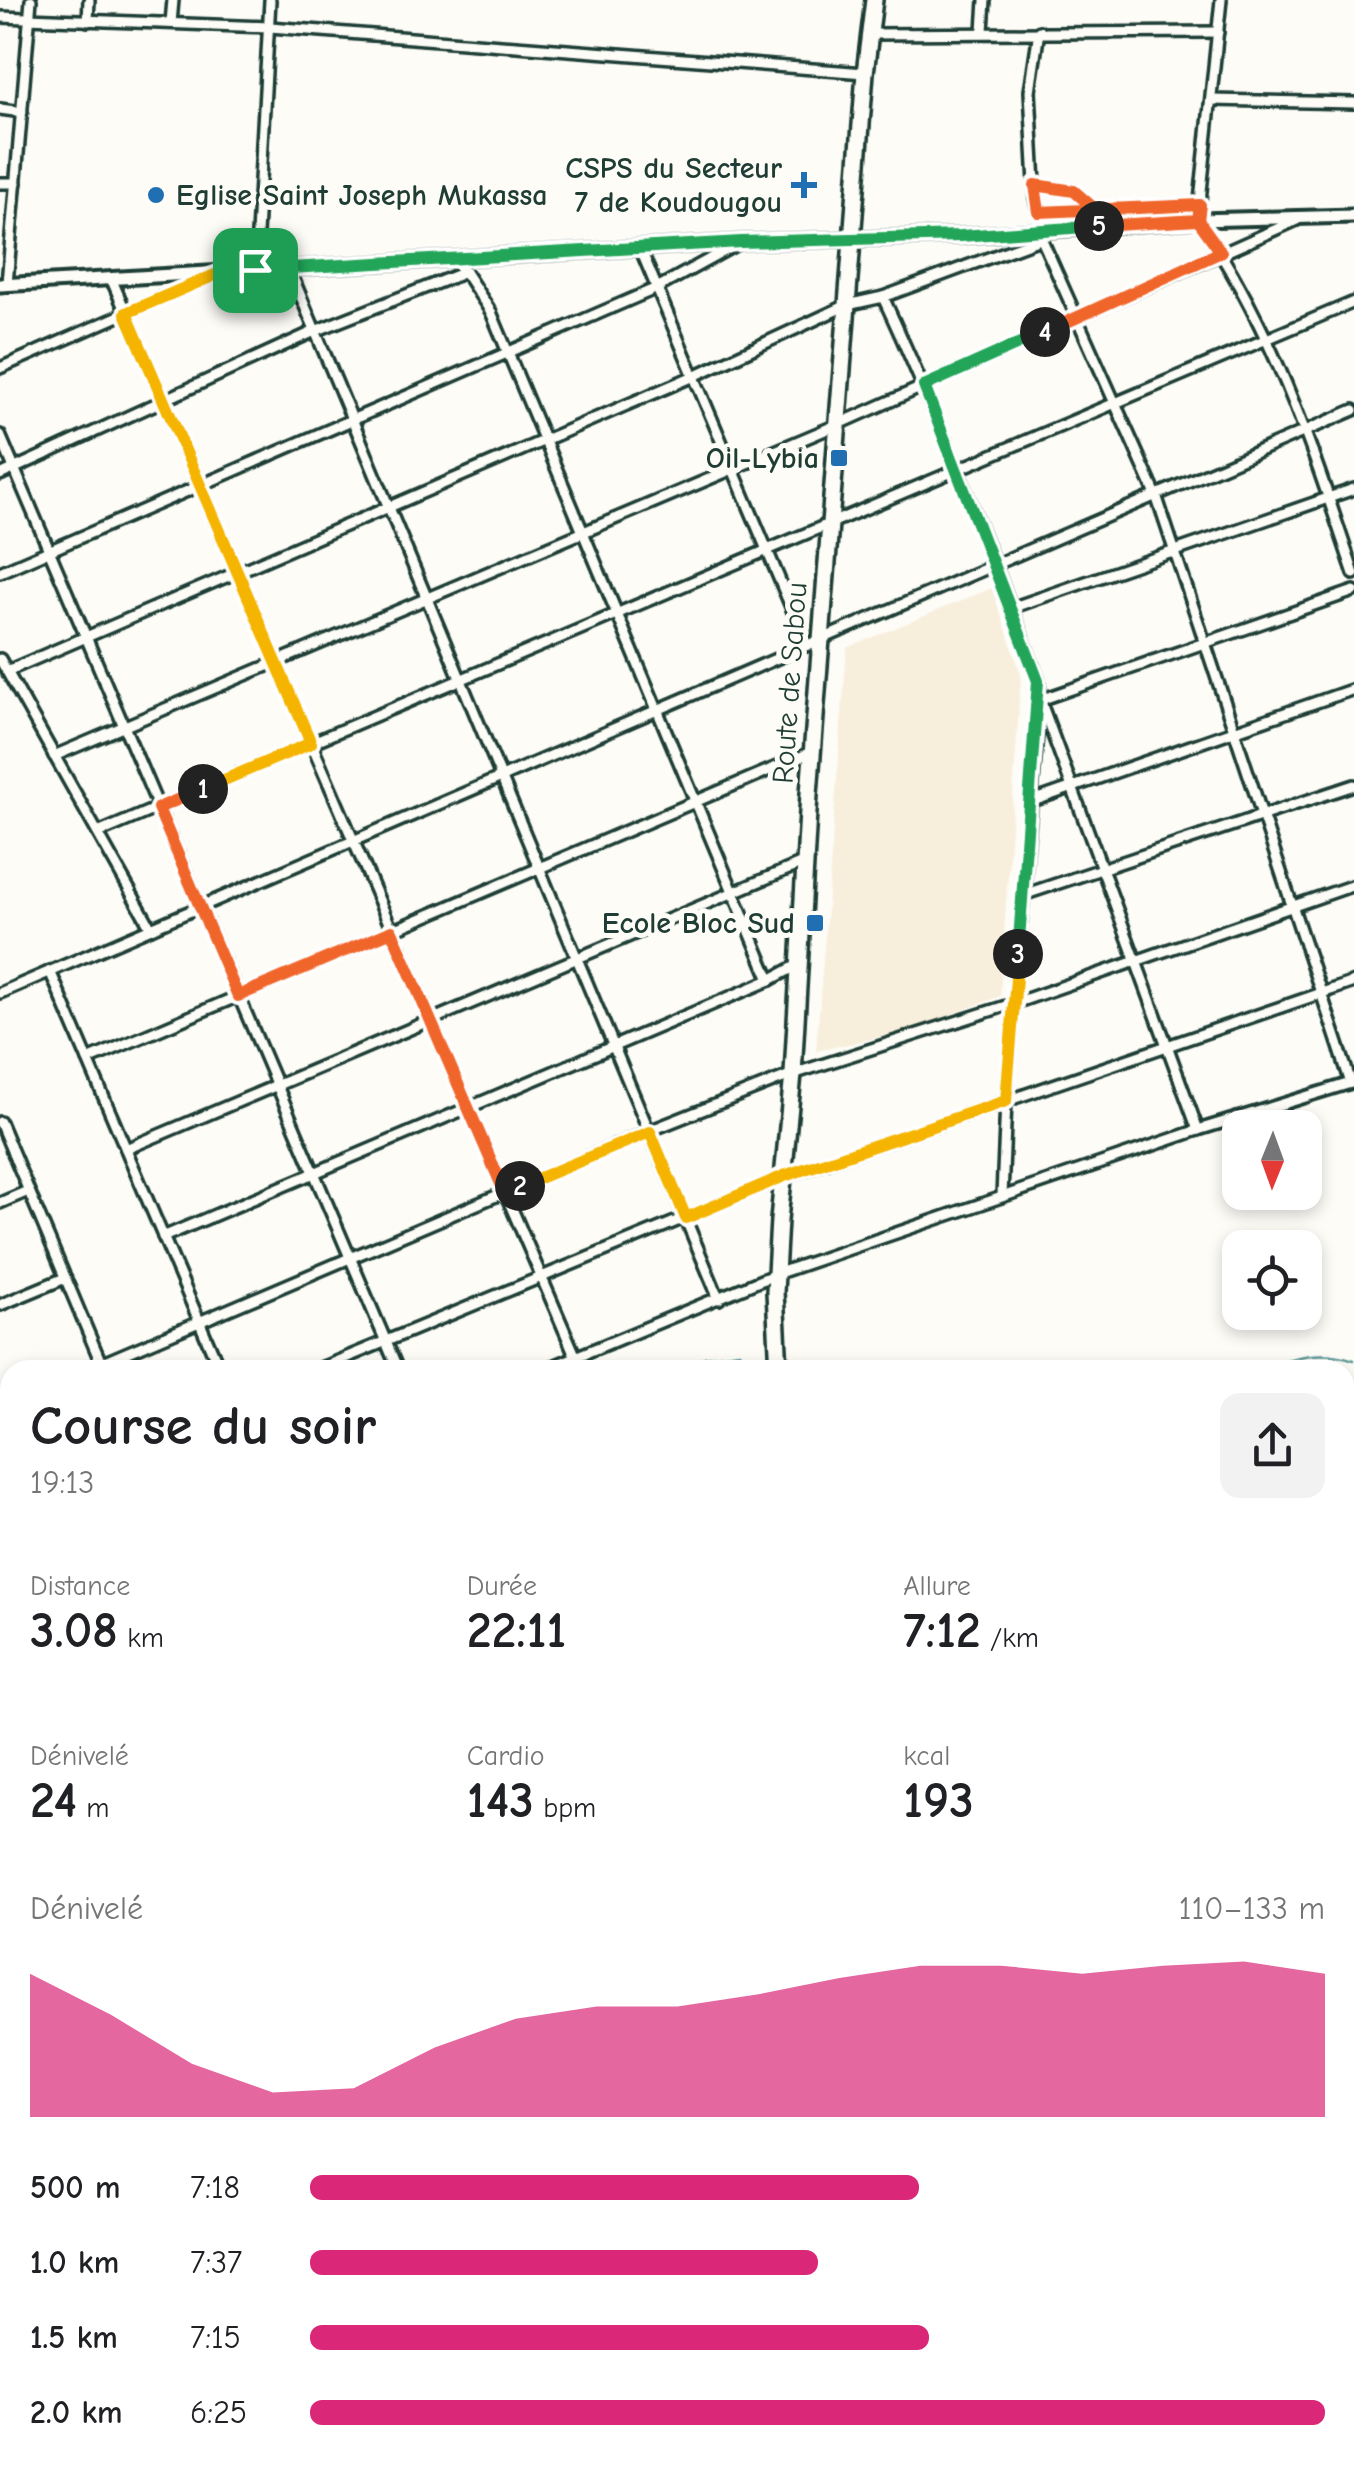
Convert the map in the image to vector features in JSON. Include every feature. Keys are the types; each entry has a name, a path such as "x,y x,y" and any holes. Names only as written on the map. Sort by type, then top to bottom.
{"main road":[{"name":"Route de Sabou","path":"779,1360 776,1274 808,861 814,643 830,524 874,0"}],"street":[{"path":"30,0 16,182 3,285 741,242 1039,234 1198,220 1354,216"},
{"path":"88,21 89,0"},
{"path":"170,23 173,0"},
{"path":"255,270 270,0"},
{"path":"982,31 985,0"},
{"path":"1221,0 1198,220 1221,252 1266,339 1306,430 1354,574"},
{"path":"0,18 270,27 865,73"},
{"path":"1039,31 1030,92 1039,212 1200,205"},
{"path":"870,34 1218,32"},
{"path":"1211,100 1354,103"},
{"path":"0,110 22,112"},
{"path":"0,183 16,182"},
{"path":"1035,185 1074,191 1096,210"},
{"path":"54,756 839,424 1305,217"},
{"path":"7,671 694,376 848,305 883,296 1039,234"},
{"path":"565,1360 776,1274 1198,1130 1353,1082 1156,495 1039,234"},
{"path":"0,572 658,288 741,242"},
{"path":"640,248 767,549 814,643"},
{"path":"450,258 491,312 770,980"},
{"path":"289,268 719,1299"},
{"path":"0,368 222,272"},
{"path":"0,476 315,331 464,272"},
{"path":"111,278 574,1356"},
{"path":"883,296 958,470 1038,681 1040,700 1006,1101 1002,1196"},
{"path":"98,833 1354,302"},
{"path":"0,992 1354,410"},
{"path":"0,436 394,1360"},
{"path":"1011,608 1354,488"},
{"path":"1040,700 1354,590"},
{"path":"0,659 151,928"},
{"path":"1030,802 1354,690"},
{"path":"1040,700 1198,1130"},
{"path":"88,1060 812,752"},
{"path":"1022,895 1354,785"},
{"path":"126,1149 808,861"},
{"path":"118,1360 199,1321 794,1074 1014,1003 1354,885"},
{"path":"163,1237 798,965"},
{"path":"50,971 216,1360"},
{"path":"341,1360 784,1176 1354,982"},
{"path":"0,1122 100,1360"},
{"path":"0,1203 28,1191"},
{"path":"0,1306 64,1278"}],"shaded area":[{"path":"992,588 1021,674 1000,996 908,1031 816,1051 847,648"}],"water":[{"path":"739,1352 747,1360 698,1360"}],"waterway":[{"path":"1288,1360 1316,1355 1354,1360"}],"place":[{"name":"CSPS du Secteur 7 de Koudougou","path":"804,185"},
{"name":"Eglise Saint Joseph Mukassa","path":"156,195"},
{"name":"Oil-Lybia","path":"839,458"},
{"name":"Ecole Bloc Sud","path":"815,923"}],"route":[{"path":"255,270 222,272 126,313 311,743 158,808 238,996 392,931 505,1193 650,1132 686,1218 784,1176 1006,1101 1040,700 1038,681 924,386 1221,252 1198,220 1200,205 1096,210 1039,212 1035,185 1074,191 1096,210 1200,205 1198,220 961,236 741,242 255,270"}]}
